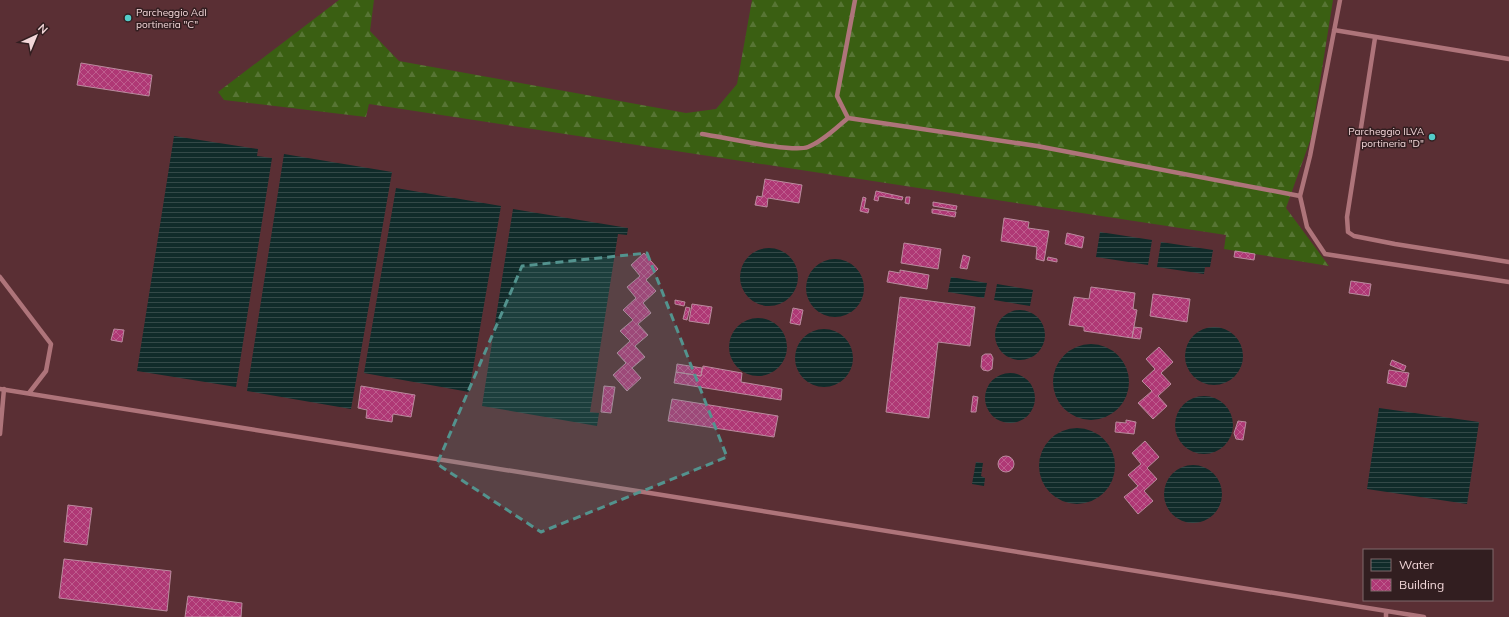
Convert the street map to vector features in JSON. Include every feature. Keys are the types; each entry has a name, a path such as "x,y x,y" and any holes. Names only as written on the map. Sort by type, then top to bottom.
{"lane":[{"path":"848,118 837,96 856,0"},
{"path":"1340,0 1310,156 1300,196 1306,227 1325,254 1509,282"},
{"path":"1334,30 1509,59"},
{"path":"1375,38 1347,217 1348,232 1354,236 1395,244 1509,262"},
{"path":"702,134 782,148 807,148 824,138 848,118 1036,146 1300,196"},
{"path":"0,277 51,344 46,371 29,393"},
{"path":"0,434 2,389 1424,617"},
{"path":"1386,611 1386,617"}],"highlighted area":[{"path":"647,253 727,457 541,532 437,464 522,266"}],"green space":[{"path":"339,0 374,0 370,31 399,61 686,113 716,109 737,84 752,0 1333,0 1311,138 1286,208 1329,266 1224,249 1226,235 369,104 366,117 224,100 218,92"}],"water":[{"path":"174,136 258,149 257,156 272,158 236,387 137,371"},
{"path":"284,154 392,172 351,409 247,391"},
{"path":"396,188 501,206 469,392 364,373"},
{"path":"513,209 628,228 627,235 618,234 590,412 599,413 597,426 482,406"},
{"path":"1100,232 1152,240 1148,265 1096,257"},
{"path":"1161,242 1213,250 1210,267 1205,267 1204,274 1157,267"},
{"path":"763,248 775,248 790,256 798,271 798,283 790,298 775,306 763,306 748,298 740,283 740,271 748,256"},
{"path":"829,259 841,259 856,267 864,282 864,294 856,309 841,317 829,317 814,309 806,294 806,282 814,267"},
{"path":"951,277 987,283 984,298 948,292"},
{"path":"997,284 1033,290 1030,306 994,300"},
{"path":"1020,310 1034,314 1041,321 1045,335 1041,349 1034,356 1020,360 1006,356 999,349 995,335 999,321 1006,314"},
{"path":"752,318 764,318 779,326 787,341 787,353 779,368 764,376 752,376 737,368 729,353 729,341 737,326"},
{"path":"1208,327 1220,327 1235,335 1243,350 1243,362 1235,377 1220,385 1208,385 1193,377 1185,362 1185,350 1193,335"},
{"path":"818,329 830,329 845,337 853,352 853,364 845,379 830,387 818,387 803,379 795,364 795,352 803,337"},
{"path":"1084,344 1098,344 1112,350 1123,361 1129,375 1129,389 1126,397 1118,409 1112,414 1098,420 1084,420 1070,414 1059,403 1053,389 1053,375 1059,361 1070,350"},
{"path":"1005,373 1015,373 1028,380 1035,393 1035,403 1028,416 1015,423 1005,423 996,419 989,412 985,403 985,393 989,384 996,377"},
{"path":"1198,396 1210,396 1225,404 1233,419 1233,431 1225,446 1210,454 1198,454 1183,446 1175,431 1175,419 1183,404"},
{"path":"1379,408 1479,422 1467,504 1367,489"},
{"path":"1070,428 1084,428 1098,434 1109,445 1115,459 1115,473 1112,481 1104,493 1098,498 1084,504 1070,504 1056,498 1045,487 1039,473 1039,459 1045,445 1056,434"},
{"path":"976,462 983,463 981,476 985,478 984,486 972,484"},
{"path":"1193,465 1204,467 1214,473 1220,483 1222,494 1220,505 1214,515 1204,521 1193,523 1182,521 1172,515 1166,505 1164,494 1166,483 1172,473 1182,467"}],"building":[{"path":"81,63 152,75 149,96 77,85"},
{"path":"765,179 802,185 799,203 768,198 767,207 755,205 757,196 762,197"},
{"path":"876,191 903,197 902,200 879,196 878,201 874,200"},
{"path":"863,197 866,198 864,208 869,209 868,213 860,211"},
{"path":"906,197 910,197 909,204 905,203"},
{"path":"933,202 957,206 956,210 933,206"},
{"path":"932,209 956,212 955,217 932,213"},
{"path":"1004,218 1029,222 1028,228 1049,231 1044,261 1036,259 1037,247 1001,241"},
{"path":"1067,233 1084,237 1082,248 1065,244"},
{"path":"904,243 941,249 938,269 901,263"},
{"path":"1235,251 1255,254 1254,260 1234,257"},
{"path":"644,253 658,269 646,280 656,291 643,303 651,313 638,324 648,335 635,346 645,357 632,368 641,378 627,391 613,375 626,363 617,353 630,341 620,331 633,320 623,310 636,298 627,287 640,276 631,265"},
{"path":"963,255 970,257 967,269 960,268"},
{"path":"1048,257 1057,259 1057,262 1047,260"},
{"path":"900,270 929,275 927,289 887,282 889,271 900,273"},
{"path":"1351,281 1371,284 1369,296 1349,293"},
{"path":"1091,287 1135,293 1133,309 1137,310 1132,338 1084,331 1084,327 1069,325 1074,297 1089,299"},
{"path":"1153,294 1190,299 1187,322 1150,316"},
{"path":"900,297 975,307 970,346 938,342 929,418 886,412"},
{"path":"675,300 685,302 684,306 675,304"},
{"path":"692,304 712,307 709,324 689,321"},
{"path":"686,307 690,308 687,320 683,319"},
{"path":"793,308 803,310 800,325 790,323"},
{"path":"1134,327 1142,328 1140,339 1132,338"},
{"path":"114,329 124,330 122,342 111,340"},
{"path":"1159,347 1173,362 1161,373 1171,384 1158,396 1167,406 1153,419 1138,403 1152,391 1142,381 1155,369 1146,359"},
{"path":"985,354 991,354 993,358 992,369 988,371 983,370 981,367 982,356"},
{"path":"1392,360 1406,366 1404,371 1390,365"},
{"path":"677,364 702,368 701,376 676,372"},
{"path":"703,366 742,373 741,382 782,389 781,400 674,383 676,372 701,376"},
{"path":"1389,370 1409,373 1406,387 1387,383"},
{"path":"361,386 415,395 411,417 393,414 392,422 366,418 367,410 358,408"},
{"path":"604,386 615,387 611,413 601,412"},
{"path":"973,396 978,397 976,412 971,412"},
{"path":"672,399 778,416 774,437 668,421"},
{"path":"1126,420 1136,422 1134,434 1115,432 1116,422 1126,423"},
{"path":"1238,421 1246,422 1243,440 1236,439 1234,433"},
{"path":"1145,441 1159,457 1147,468 1157,479 1144,491 1153,501 1138,514 1124,497 1138,486 1128,475 1141,464 1132,453"},
{"path":"1006,456 1013,461 1014,464 1009,471 1006,472 999,467 998,464 1003,457"},
{"path":"68,505 92,508 87,545 64,542"},
{"path":"64,559 171,571 167,611 59,598"},
{"path":"188,596 242,603 241,617 185,617"}],"place":[{"name":"Parcheggio AdI portineria \"C\"","path":"128,18"},
{"name":"Parcheggio ILVA portineria \"D\"","path":"1432,137"}]}
